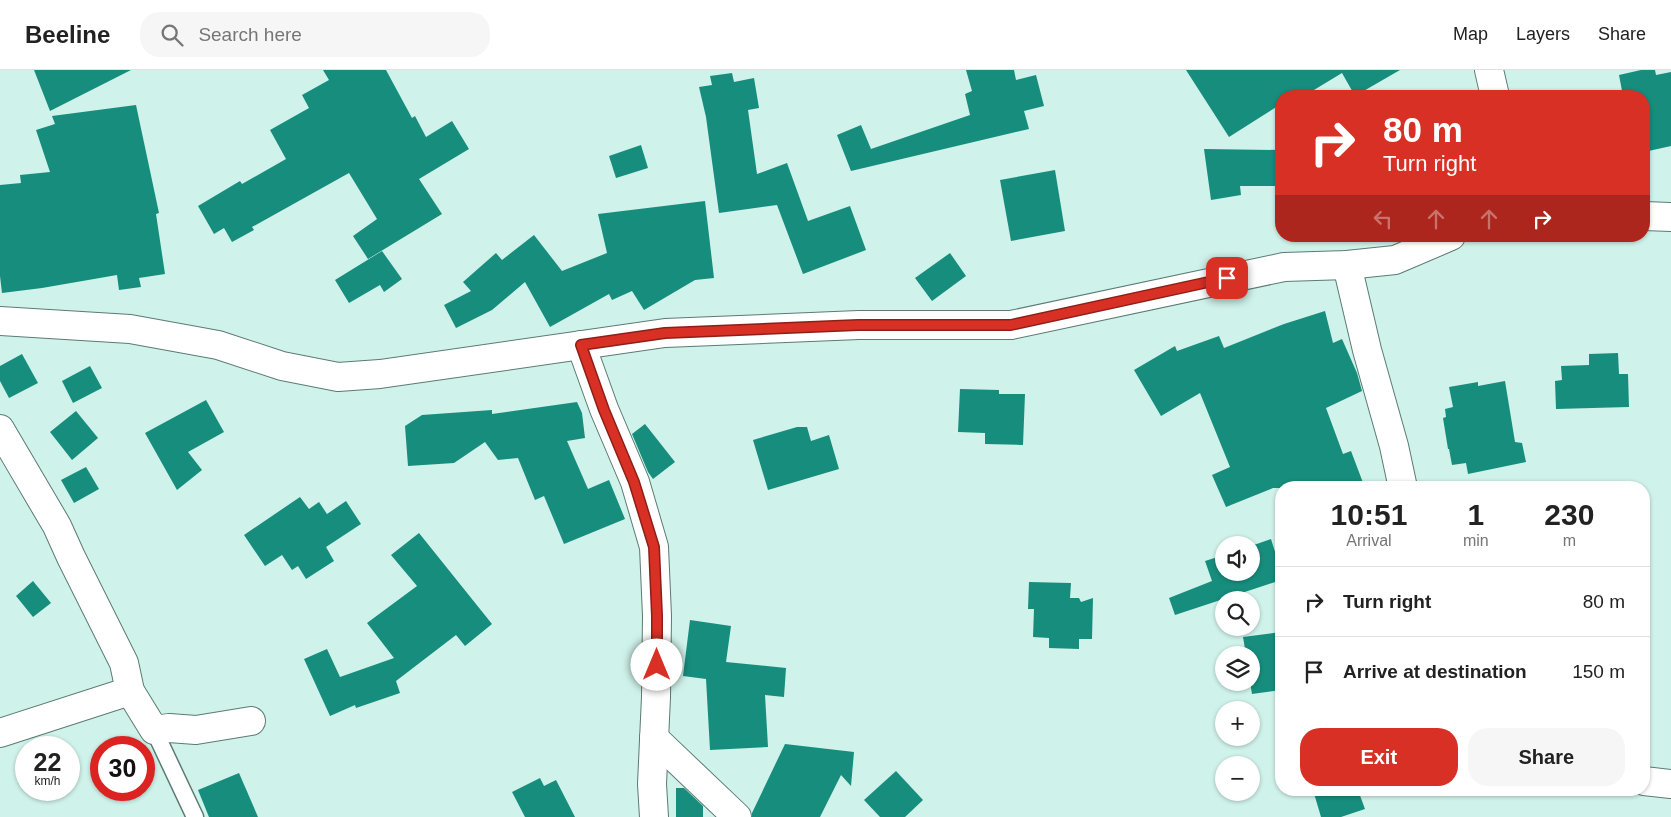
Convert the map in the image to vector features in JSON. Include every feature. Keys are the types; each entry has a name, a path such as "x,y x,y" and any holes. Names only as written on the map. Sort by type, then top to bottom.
{"street":[{"path":"1489,70 1493,90"},
{"path":"1650,216 1671,217"},
{"path":"0,321 130,329 218,345 282,366 338,376 380,374 665,333 858,325 1011,325 1284,267 1347,265 1395,260 1437,242"},
{"path":"1347,265 1402,481"},
{"path":"581,345 604,410 634,482 654,547 657,616 652,784 654,817"},
{"path":"0,429 57,526 124,663 130,691 154,730 169,728 196,730 251,721"},
{"path":"0,732 130,691"},
{"path":"654,738 738,817"},
{"path":"1650,782 1671,784"}],"lane":[{"path":"154,730 195,817"}],"building":[{"path":"34,70 131,70 50,111"},
{"path":"323,70 386,70 412,118 415,116 426,137 452,121 469,149 419,179 442,214 368,259 353,236 377,219 349,173 252,227 254,230 232,242 224,228 214,234 198,206 240,181 242,184 286,159 270,130 309,108 302,95 329,80"},
{"path":"966,70 1014,70 1016,80 1036,75 1044,106 1024,111 1029,129 851,171 837,135 861,125 871,149 970,115 965,94 972,91"},
{"path":"1186,70 1400,70 1365,90 1352,90 1342,73 1314,90 1275,90 1275,108 1229,137"},
{"path":"1641,70 1655,70 1656,75 1671,72 1671,146 1650,151 1650,90 1622,90 1619,75"},
{"path":"732,73 734,82 754,78 759,108 748,110 757,174 787,163 808,221 850,206 866,250 803,274 777,205 719,213 706,117 699,87 712,85 710,76"},
{"path":"136,105 159,213 156,214 165,274 139,278 141,287 119,290 117,275 2,293 0,276 0,185 21,183 20,175 50,172 36,130 55,124 52,116"},
{"path":"641,145 648,168 616,178 609,156"},
{"path":"1204,149 1275,150 1275,186 1240,186 1241,195 1211,200"},
{"path":"1055,170 1065,231 1011,241 1000,180"},
{"path":"705,201 714,278 695,280 644,310 632,291 612,300 609,294 550,327 525,282 492,310 456,328 444,305 471,291 463,282 496,253 502,260 534,235 562,271 607,253 598,214"},
{"path":"382,251 402,279 384,292 380,285 349,303 335,280"},
{"path":"950,253 966,276 932,301 915,278"},
{"path":"1325,311 1333,343 1342,339 1357,373 1362,391 1326,408 1343,454 1351,451 1362,481 1275,481 1275,488 1226,507 1212,475 1230,467 1200,393 1161,416 1134,370 1175,346 1177,351 1219,336 1224,348 1284,324"},
{"path":"1618,353 1619,374 1628,374 1629,407 1556,409 1555,381 1562,380 1561,366 1589,365 1589,354"},
{"path":"22,354 38,383 9,398 0,381 0,366"},
{"path":"90,366 102,388 73,403 62,381"},
{"path":"1505,381 1515,442 1522,443 1526,462 1468,474 1466,463 1452,465 1448,449 1443,418 1446,417 1445,409 1453,407 1449,387 1478,382 1478,386"},
{"path":"960,389 999,390 999,394 1025,394 1023,445 985,444 985,433 958,432"},
{"path":"206,400 224,432 188,452 202,470 177,490 145,433"},
{"path":"577,402 582,413 585,438 567,441 588,489 609,480 625,519 564,544 544,496 535,500 518,458 498,460 485,442 454,463 408,466 405,426 422,415 492,410 492,414"},
{"path":"76,411 98,438 72,460 50,432"},
{"path":"645,424 675,462 653,479 648,472 632,434"},
{"path":"797,427 807,427 811,441 829,435 839,469 768,490 753,440"},
{"path":"86,467 99,489 74,503 61,480"},
{"path":"300,497 309,509 319,502 327,514 346,501 361,524 326,547 334,561 306,579 298,566 292,570 282,555 265,566 244,535"},
{"path":"419,533 492,624 465,646 456,635 396,681 400,693 356,708 355,705 330,716 304,659 327,649 340,677 394,658 367,623 417,586 391,555"},
{"path":"1271,539 1275,552 1275,582 1248,591 1215,591 1215,602 1175,615 1169,598 1212,581 1205,561 1215,558 1215,581 1260,581 1260,543"},
{"path":"33,581 51,603 33,617 16,596"},
{"path":"1029,582 1071,583 1070,598 1079,598 1081,602 1093,598 1092,639 1079,639 1079,649 1049,648 1049,638 1033,637 1034,609 1028,609"},
{"path":"690,620 731,626 726,662 786,668 784,697 765,695 768,747 710,750 706,679 683,676"},
{"path":"1275,633 1275,691 1252,694 1252,691 1260,691 1260,646 1244,646 1243,637"},
{"path":"785,744 854,752 851,786 841,775 820,817 752,817 752,813"},
{"path":"896,771 923,800 905,817 880,817 864,800"},
{"path":"239,773 258,817 209,817 198,790"},
{"path":"540,778 544,786 556,780 575,817 525,817 512,792"},
{"path":"676,788 684,788 703,806 703,817 676,817"},
{"path":"1315,796 1360,796 1365,809 1341,817 1321,817"}],"route":[{"path":"657,665 654,547 634,482 604,410 581,345 665,333 858,325 1011,325 1227,278"}]}
